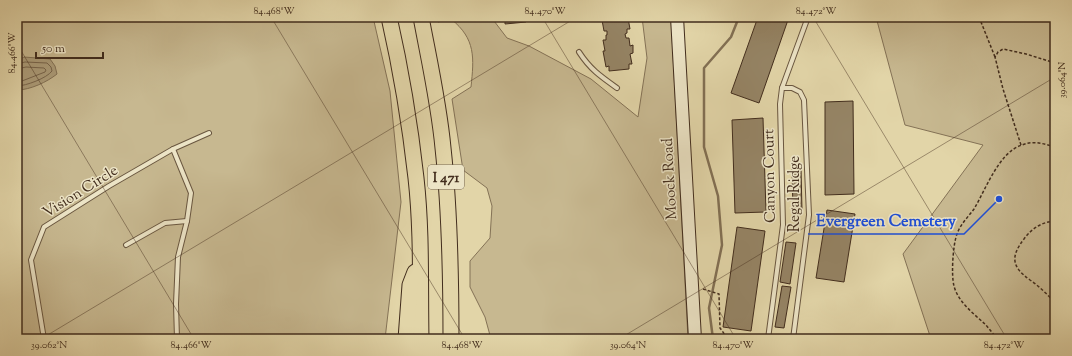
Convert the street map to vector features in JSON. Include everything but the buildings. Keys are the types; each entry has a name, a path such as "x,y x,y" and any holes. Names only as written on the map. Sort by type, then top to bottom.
{"highway":[{"name":"I 471","path":"389,17 404,91 416,180 420,254 421,339"},
{"name":"I 471","path":"421,17 444,148 450,241 451,339"},
{"path":"406,339 410,285 420,254"},
{"path":"451,312 456,339"}],"main road":[{"name":"Moock Road","path":"677,17 695,339"}],"lane":[{"name":"Canyon Court","path":"768,339 783,225 780,104 782,88 808,17"},
{"path":"579,52 587,65 596,74 617,88"},
{"name":"Regal Ridge","path":"782,88 792,88 800,92 804,100 810,215 793,339"},
{"name":"Vision Circle","path":"44,339 31,260 44,227 108,186 173,149 209,133"},
{"path":"173,149 191,193 187,221 178,257 176,304 177,339"},
{"path":"126,245 165,223 187,221"}],"path":[{"path":"979,17 995,57 1005,96 1021,145"},
{"path":"995,57 998,52 1003,49 1055,63"},
{"path":"998,339 960,300 955,291 953,276 954,247 957,232 974,208 995,171 1008,153 1021,145 1035,142 1055,147"},
{"path":"1055,221 1041,224 1028,233 1018,248 1015,258 1016,267 1019,271 1039,287 1055,303"},
{"path":"705,289 719,294 720,328 728,339"}],"shaded area":[{"path":"17,17 373,17 390,91 401,202 385,339 17,339"},
{"path":"437,17 491,17 507,38 529,46 591,79 638,117 647,58 642,17 671,17 688,339 491,339 485,317 470,287 470,261 490,238 492,206 487,188 463,170 452,99 471,87 473,67 472,50 465,34 459,26 451,19 438,22"},
{"path":"876,17 1055,17 1055,339 931,339 903,254 983,145 905,125"}],"water":[{"path":"24,57 50,59 55,66 57,74 38,85 27,89 17,90 17,61"}],"waterway":[{"path":"713,339 709,308 722,245 718,196 704,147 704,68 731,37 739,17"}],"place":[{"name":"Evergreen Cemetery","path":"999,199"}]}
